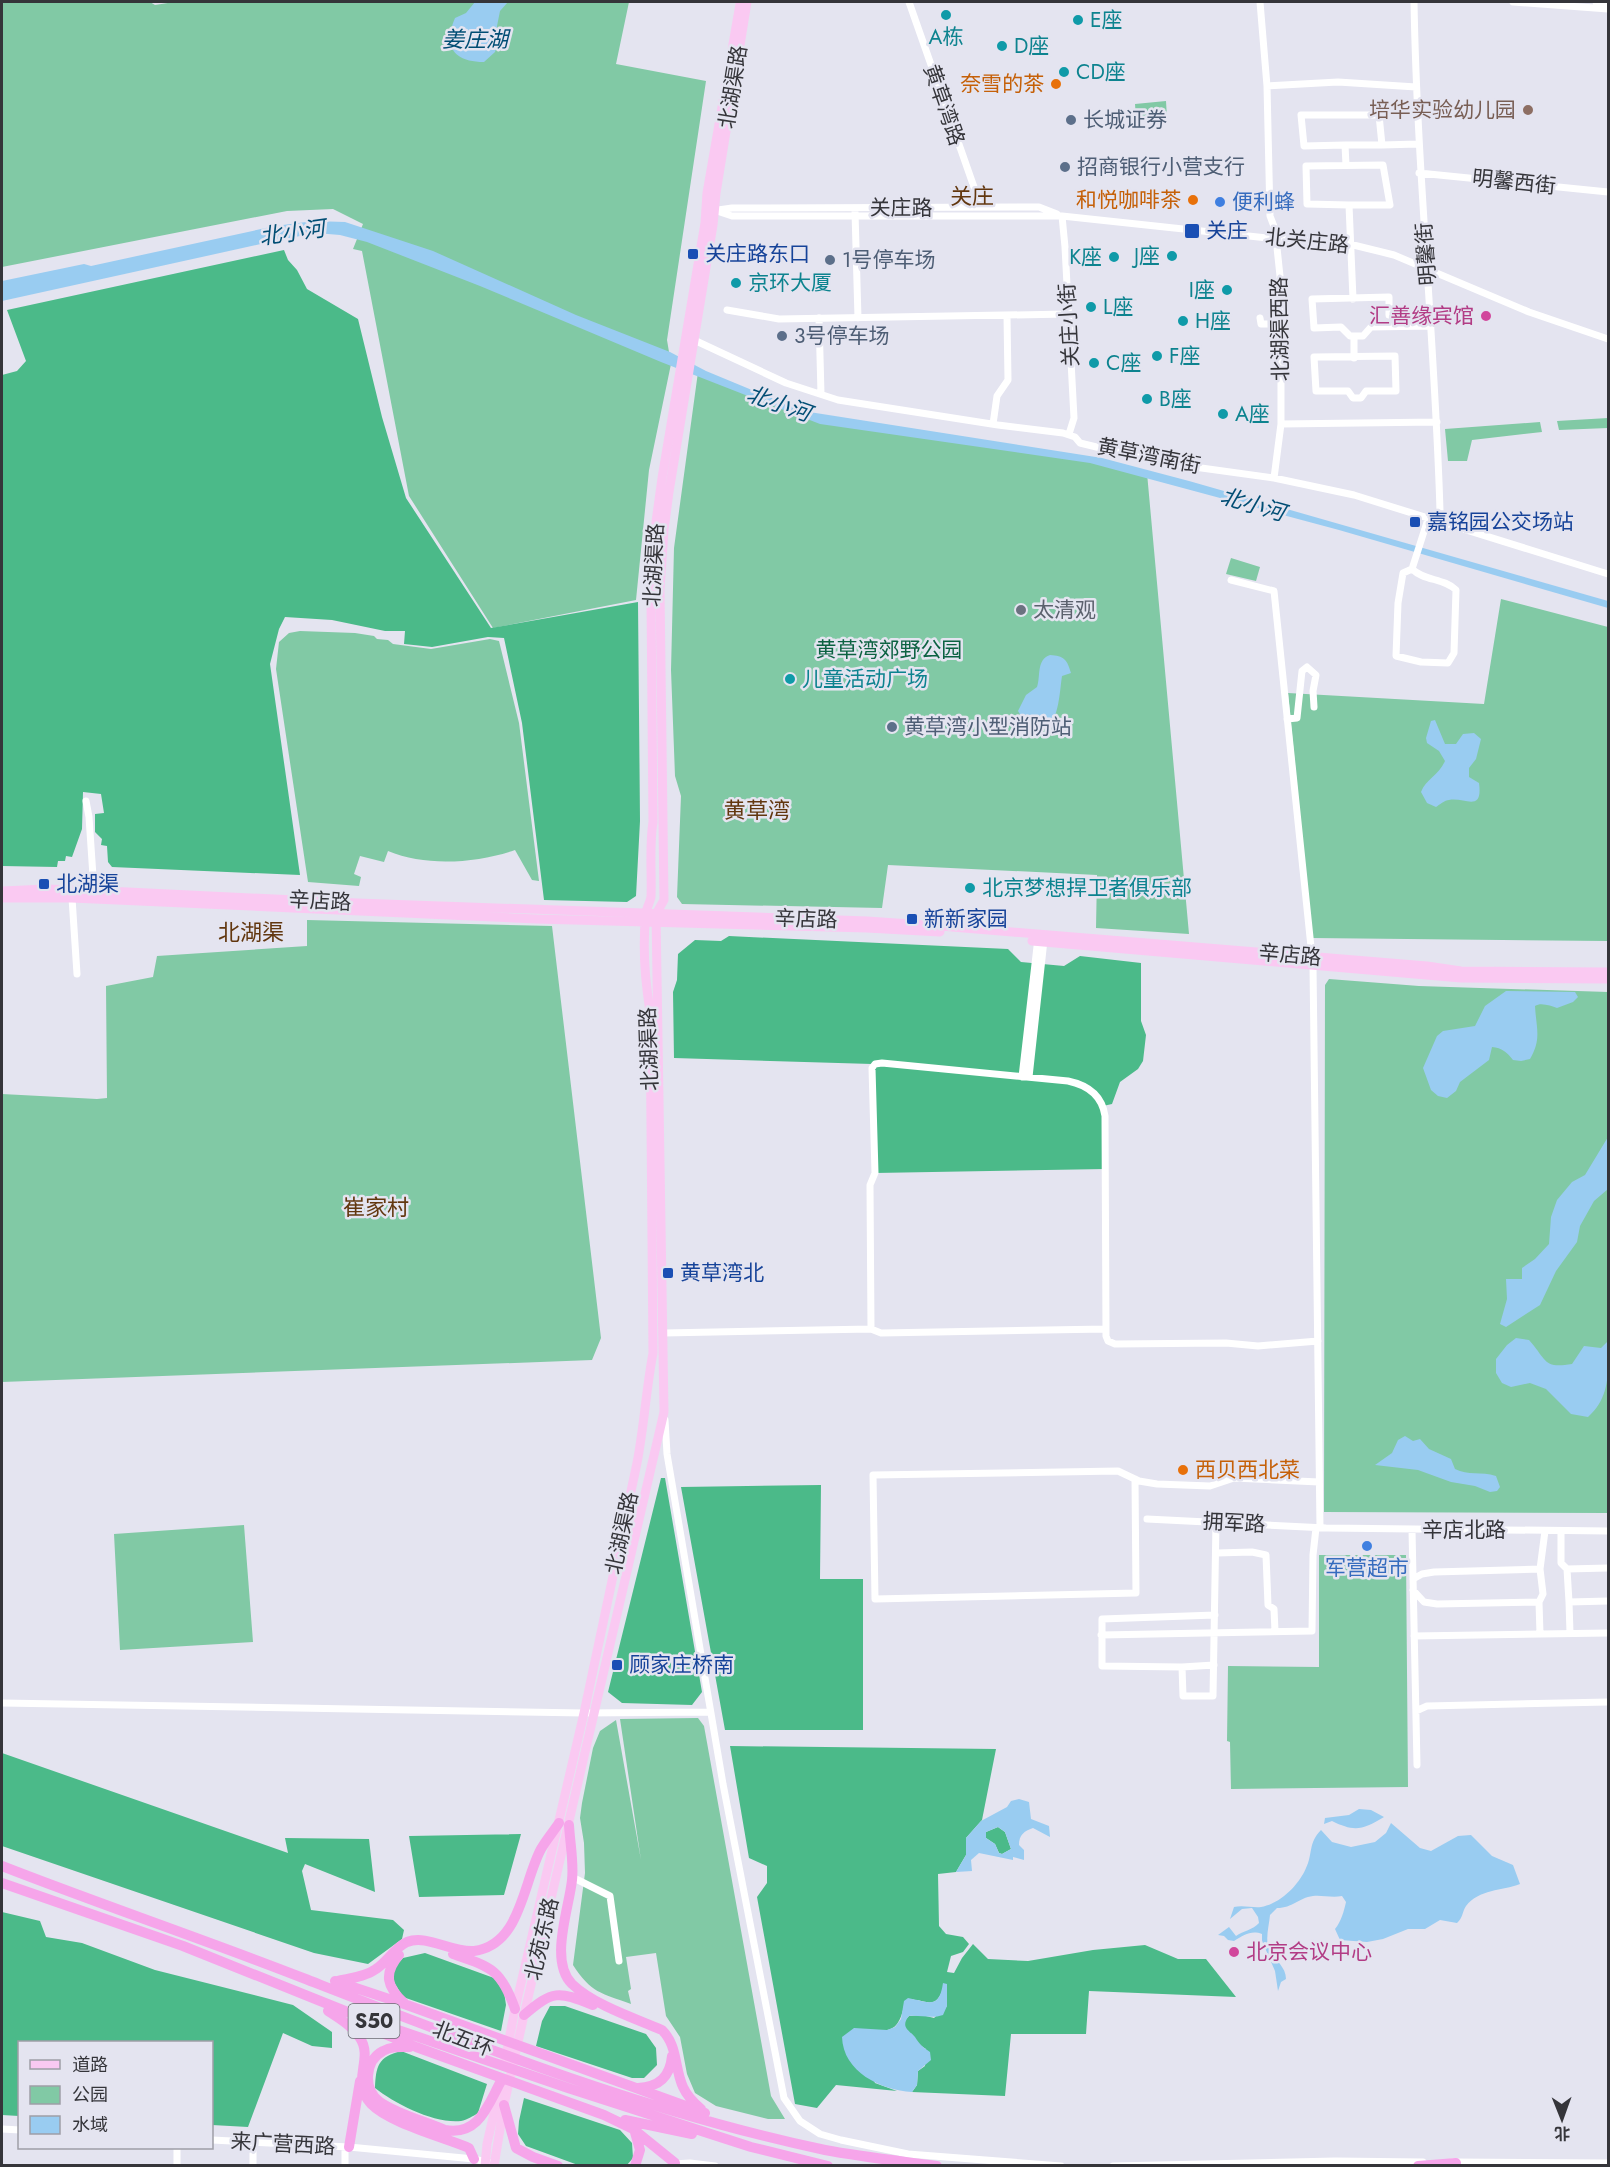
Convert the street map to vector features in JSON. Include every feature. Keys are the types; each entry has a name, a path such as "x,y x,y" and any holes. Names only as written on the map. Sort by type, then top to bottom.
{"highway":[{"path":"335,1981 364,1975 376,1969 393,1952 408,1942 424,1940 465,1952 480,1950 494,1943 506,1934 515,1918 541,1849 564,1824"},
{"path":"564,1824 572,1878 561,1962 570,1982 587,1996 662,2030 670,2038 674,2049 682,2086 690,2099 705,2113"},
{"name":"北五环","path":"2,1866 485,2048 678,2112 825,2150 937,2166"},
{"name":"北五环","path":"2,1885 183,1946 371,2020 568,2088 751,2146 828,2166"},
{"path":"406,2005 393,1992 389,1979 391,1964 401,1952 418,1946 431,1947 491,1968 504,1982 519,2012 556,1994 591,2004 658,2031 668,2042 672,2055 671,2067 666,2078 645,2088 636,2088"},
{"path":"256,1960 335,1981 406,2005 705,2113 726,2125"},
{"path":"260,1977 328,2011 416,2047 604,2115 633,2129 673,2164"},
{"path":"328,2011 361,2039 365,2060 347,2147"},
{"path":"416,2047 393,2047 383,2051 372,2060 369,2067 368,2085 378,2101 445,2130 455,2132 465,2130 480,2118 500,2083"},
{"path":"360,2080 370,2103 380,2111 424,2132 469,2148 474,2162"},
{"path":"504,2105 516,2148 558,2166"},
{"path":"604,2115 751,2146"},
{"path":"633,2129 640,2150 635,2166"},
{"path":"1418,2166 1456,2163"}],"main road":[{"name":"北湖渠路","path":"589,1713 664,1412 664,1333 651,918 652,570 656,516 688,350 741,2"},
{"name":"北湖渠路","path":"688,350 694,340 710,210 747,2"},
{"name":"辛店路","path":"2,891 46,889 94,891 166,898"},
{"name":"辛店路","path":"2,898 166,898 867,928 1041,939 1313,962 1461,978 1608,979"},
{"name":"北湖渠路","path":"589,1713 637,1463 653,1353 650,1012 645,978 651,918"},
{"name":"辛店路","path":"1313,962 1427,966 1461,971 1608,972"},
{"name":"北苑东路","path":"485,2166 487,2144 500,2083 519,2012 589,1713"},
{"name":"北苑东路","path":"496,2166 519,2012"}],"street":[{"name":"黄草湾路","path":"909,2 981,207"},
{"name":"北湖渠西路","path":"1260,2 1267,86 1270,216 1275,229 1280,276 1281,424 1274,478"},
{"name":"明馨街","path":"1414,2 1419,173 1428,269 1440,511"},
{"path":"1513,2 1608,9"},
{"path":"1596,2 1608,2"},
{"path":"1267,86 1338,82 1416,87"},
{"path":"1382,145 1379,115 1301,115 1304,146 1382,145 1418,144"},
{"path":"1345,145 1346,165"},
{"path":"1383,165 1390,205 1349,205 1307,204 1306,166 1383,165"},
{"name":"明馨西街","path":"1419,173 1608,192"},
{"path":"1349,205 1353,299"},
{"name":"关庄路","path":"855,212 1040,207 1062,216"},
{"name":"关庄路","path":"710,210 732,208 1062,216"},
{"path":"855,212 858,318"},
{"name":"北关庄路","path":"1062,216 1276,239 1337,241 1352,244 1394,255 1529,312 1608,339"},
{"name":"关庄小街","path":"1062,216 1074,418 1069,434"},
{"path":"1389,315 1389,297 1312,299 1314,328 1341,327 1350,336 1363,336 1371,327 1431,326"},
{"path":"728,310 779,319 1068,314"},
{"path":"993,424 997,396 1008,380 1007,316"},
{"path":"819,318 821,394"},
{"path":"1260,318 1261,324 1281,324"},
{"path":"1354,336 1354,358"},
{"name":"黄草湾南街","path":"694,340 786,383 838,399 1069,434 1080,442 1158,462 1274,478 1354,495 1608,574"},
{"path":"1395,356 1396,391 1366,392 1361,398 1353,398 1348,391 1316,391 1314,357 1354,358 1395,356"},
{"path":"1281,424 1437,422"},
{"path":"1412,569 1417,573 1450,584 1456,590 1454,653 1448,663 1420,662 1396,656 1398,603 1403,573 1412,569 1428,519"},
{"path":"1101,1635 1312,1631 1313,1555 1318,1528 1319,1482 1313,962 1274,591 1230,580"},
{"path":"1287,719 1298,718 1302,671 1307,667 1316,675 1313,691 1314,706"},
{"path":"86,801 90,816 94,891"},
{"path":"72,898 77,974"},
{"path":"1025,1077 1041,939"},
{"path":"871,1329 870,1185 874,1173 872,1068 875,1064 1025,1077 1080,1084 1089,1089 1103,1106 1108,1341 1115,1344 1226,1343 1258,1346 1318,1341"},
{"path":"664,1333 871,1329 881,1333 1106,1329"},
{"path":"664,1412 667,1454 710,1712 784,2098 800,2121 820,2134 908,2154 1061,2166"},
{"path":"1135,1479 1136,1593 875,1599 873,1475 1118,1471 1135,1479 1157,1484 1210,1486 1234,1478 1319,1482"},
{"name":"拥军路","path":"1148,1519 1318,1528"},
{"path":"1182,1667 1183,1696 1208,1698 1213,1696 1216,1522"},
{"name":"辛店北路","path":"1318,1528 1608,1531"},
{"path":"1412,1530 1417,1765"},
{"path":"1540,1634 1539,1602 1543,1594 1540,1569 1545,1530"},
{"path":"1560,1531 1562,1563 1567,1569 1570,1633"},
{"path":"1217,1553 1252,1552 1266,1555 1268,1605 1274,1609 1275,1631"},
{"path":"1567,1569 1608,1568"},
{"path":"1413,1579 1422,1574 1434,1572 1540,1569"},
{"path":"1413,1590 1424,1602 1437,1604 1539,1602"},
{"path":"1569,1602 1608,1601"},
{"path":"1214,1665 1102,1666 1101,1635 1102,1619 1215,1615"},
{"path":"1414,1636 1608,1633"},
{"path":"1416,1711 1427,1706 1608,1702"},
{"path":"2,1703 589,1713 710,1712"},
{"path":"576,1879 610,1896 619,1961"},
{"path":"2,2129 18,2130"},
{"name":"来广营西路","path":"213,2140 347,2147 496,2166"},
{"path":"252,2142 253,2166"},
{"path":"345,2166 347,2147"},
{"path":"177,2149 177,2166"},
{"path":"1113,2166 1335,2161 1608,2163"},
{"path":"673,2164 715,2166"}],"green space":[{"path":"2,2 150,2 155,5 174,2 629,2 616,64 706,81 667,340 671,364 649,470 636,600 493,628 409,496 362,251 353,249 363,224 333,209 287,211 2,267"},
{"path":"1166,101 1167,118 1136,119 1135,104"},
{"path":"284,250 307,289 358,319 382,417 406,498 491,628 638,602 640,821 636,896 627,902 544,900 522,723 504,638 488,637 432,647 404,644 405,631 385,631 332,620 285,617 279,629 270,664 300,875 112,867 108,862 107,846 101,845 102,839 95,832 95,814 104,813 101,794 83,792 82,829 72,857 66,856 65,861 58,861 57,867 2,866 2,375 17,371 26,361 7,310"},
{"name":"黄草湾郊野公园","path":"698,372 803,417 1108,462 1147,473 1189,934 1096,928 1097,875 888,865 882,908 682,904 677,897 681,796 675,776 671,670 674,548"},
{"path":"1608,418 1608,428 1559,430 1557,421"},
{"path":"1540,422 1542,432 1472,440 1467,461 1448,461 1445,429"},
{"path":"1231,558 1260,567 1256,581 1226,574"},
{"path":"1501,599 1608,627 1608,941 1312,938 1288,693 1484,704"},
{"path":"300,631 355,633 388,640 393,644 431,649 490,639 499,641 519,723 539,881 532,880 515,850 484,858 451,861 419,859 388,851 384,862 360,856 354,874 361,877 359,886 308,882 276,669 279,642 289,633"},
{"path":"307,920 552,926 601,1338 592,1360 2,1382 2,1094 107,1098 106,986 153,977 157,956 307,946"},
{"path":"729,936 1008,949 1021,962 1064,966 1080,956 1141,963 1141,1021 1146,1035 1143,1061 1138,1069 1120,1082 1112,1104 1103,1106 1105,1169 875,1173 872,1064 674,1058 673,992 677,980 678,954 695,940 721,941"},
{"path":"1329,979 1419,986 1608,992 1608,1513 1324,1512 1325,985"},
{"path":"661,1478 665,1478 702,1692 692,1705 622,1703 608,1692"},
{"path":"821,1485 820,1579 863,1579 863,1730 725,1730 681,1487"},
{"path":"244,1525 253,1642 120,1650 114,1534"},
{"path":"1319,1555 1406,1555 1408,1787 1231,1789 1230,1742 1227,1741 1228,1666 1319,1667"},
{"path":"698,1718 704,1726 771,2096 785,2119 768,2119 716,2106 695,2093 687,2074 680,2037 666,2016 656,1953 626,1957 631,2004 591,1987 573,1965 585,1873 580,1818 593,1748 600,1731 616,1720 641,1860 620,1719"},
{"path":"730,1746 996,1749 982,1820 966,1838 966,1855 956,1872 938,1874 939,1926 946,1934 963,1937 969,1944 963,1952 951,1956 947,1972 954,1973 973,1944 988,1959 1028,1961 1093,1950 1145,1945 1178,1959 1206,1959 1236,1997 1089,1991 1086,2034 1011,2034 1005,2096 912,2092 917,2085 918,2071 925,2066 926,2049 907,2031 905,2020 909,2016 922,2015 934,2018 947,2006 947,1985 934,2002 905,2001 899,2022 889,2030 854,2029 875,2083 897,2091 836,2085 817,2108 795,2104 757,1897 767,1883 767,1866 749,1858"},
{"path":"2,1753 288,1853 285,1838 369,1839 375,1892 305,1864 302,1871 311,1910 393,1920 404,1930 402,1939 368,1964 314,1953 2,1846"},
{"path":"998,1827 1005,1832 1011,1849 1002,1854 999,1853 995,1844 986,1838 986,1832"},
{"path":"521,1834 504,1895 419,1897 409,1836"},
{"path":"2,1912 40,1921 46,1937 82,1943 155,1970 293,2005 332,2032 332,2048 312,2046 283,2033 248,2127 213,2125 213,2041 18,2041 18,2116 2,2115"},
{"path":"425,1953 494,1978 504,1992 506,2005 501,2031 403,1997 394,1982 394,1968 403,1958"},
{"path":"550,2006 565,2006 646,2034 656,2048 657,2065 644,2078 632,2078 536,2046 542,2021"},
{"path":"401,2051 487,2084 478,2113 461,2121 439,2119 416,2112 375,2088 376,2074 380,2064 387,2056"},
{"path":"524,2098 620,2130 632,2143 633,2158 627,2165 578,2165 526,2146 518,2134"}],"water":[{"name":"姜庄湖","path":"475,2 508,2 500,11 497,26 499,40 495,52 484,62 465,59 453,51 451,44 450,37 455,18 466,13"},
{"name":"北小河","path":"314,221 345,222 433,251 576,315 670,352 706,371 803,411 1102,458 1608,601 1608,608 1339,530 1090,463 820,424 661,362 480,286 367,242 340,235 316,233 279,240 2,301 2,281 84,264 91,266 275,226"},
{"path":"1050,655 1064,659 1071,673 1062,676 1054,719 1046,726 1026,724 1018,711 1026,695 1037,687 1041,664"},
{"path":"1435,720 1445,744 1456,744 1463,734 1474,733 1481,739 1476,759 1469,768 1469,777 1479,783 1480,792 1475,801 1447,800 1436,807 1427,803 1421,792 1445,761 1439,751 1427,743 1426,738 1431,721"},
{"path":"1506,991 1575,992 1578,997 1573,1002 1557,1008 1543,1004 1535,1006 1537,1039 1530,1059 1513,1060 1504,1051 1492,1047 1489,1060 1460,1082 1456,1091 1447,1098 1438,1096 1431,1090 1423,1068 1437,1036 1443,1031 1475,1026 1485,1006"},
{"path":"1608,1137 1608,1189 1594,1201 1580,1226 1577,1242 1556,1271 1540,1305 1506,1327 1500,1324 1507,1299 1506,1279 1522,1279 1522,1268 1535,1259 1549,1244 1551,1217 1557,1200 1572,1182 1585,1175"},
{"path":"1516,1338 1529,1340 1546,1361 1556,1365 1572,1364 1584,1346 1601,1348 1608,1341 1607,1383 1601,1401 1588,1417 1571,1414 1546,1389 1530,1383 1511,1387 1502,1383 1496,1373 1496,1359"},
{"path":"1405,1436 1413,1441 1420,1439 1429,1449 1451,1459 1455,1469 1496,1476 1500,1487 1497,1491 1490,1492 1475,1486 1451,1482 1418,1470 1375,1465 1392,1453 1398,1440"},
{"path":"1019,1799 1029,1802 1031,1819 1049,1826 1050,1837 1033,1828 1030,1829 1023,1834 1019,1842 1024,1850 1024,1860 979,1853 971,1860 972,1871 956,1872 966,1855 966,1838 981,1821 1007,1807 1011,1801","holes":["998,1827 1005,1832 1011,1849 1002,1854 999,1853 995,1844 986,1838 986,1832"]},
{"path":"1359,1809 1371,1810 1384,1817 1370,1825 1358,1828 1346,1827 1332,1821 1324,1824 1325,1818 1349,1815"},
{"path":"1391,1823 1420,1848 1431,1851 1458,1836 1471,1835 1492,1856 1513,1865 1520,1884 1477,1896 1466,1906 1457,1923 1440,1920 1425,1929 1408,1929 1383,1939 1367,1942 1340,1940 1335,1929 1341,1920 1346,1902 1342,1896 1313,1896 1277,1908 1270,1915 1267,1941 1269,1949 1285,1974 1286,1979 1281,1982 1278,1991 1275,1971 1262,1941 1262,1934 1251,1933 1234,1941 1218,1935 1229,1927 1236,1936 1259,1923 1252,1908 1242,1909 1230,1919 1234,1907 1268,1905 1288,1893 1303,1874 1314,1839 1321,1830 1332,1842 1351,1847 1375,1842 1386,1833"},
{"path":"943,1983 947,1984 947,2006 943,2015 909,2016 905,2023 908,2030 930,2052 931,2060 918,2071 917,2085 912,2092 876,2083 856,2069 844,2049 842,2037 854,2028 887,2030 895,2027 901,2019 904,2001 908,1998 927,2002 936,2001"}],"place":[{"name":"A栋","path":"946,15"},
{"name":"E座","path":"1078,20"},
{"name":"D座","path":"1002,46"},
{"name":"CD座","path":"1064,72"},
{"name":"奈雪的茶","path":"1056,84"},
{"name":"培华实验幼儿园","path":"1528,110"},
{"name":"长城证券","path":"1071,120"},
{"name":"招商银行小营支行","path":"1065,167"},
{"name":"和悦咖啡茶","path":"1193,200"},
{"name":"便利蜂","path":"1220,202"},
{"name":"关庄","path":"1192,231"},
{"name":"关庄路东口","path":"693,254"},
{"name":"J座","path":"1172,256"},
{"name":"K座","path":"1114,257"},
{"name":"1号停车场","path":"830,260"},
{"name":"京环大厦","path":"736,283"},
{"name":"I座","path":"1227,290"},
{"name":"L座","path":"1091,307"},
{"name":"汇善缘宾馆","path":"1486,316"},
{"name":"H座","path":"1183,321"},
{"name":"3号停车场","path":"782,336"},
{"name":"F座","path":"1157,356"},
{"name":"C座","path":"1094,363"},
{"name":"B座","path":"1147,399"},
{"name":"A座","path":"1223,414"},
{"name":"嘉铭园公交场站","path":"1415,522"},
{"name":"太清观","path":"1021,610"},
{"name":"儿童活动广场","path":"790,679"},
{"name":"黄草湾小型消防站","path":"892,727"},
{"name":"北湖渠","path":"44,884"},
{"name":"北京梦想捍卫者俱乐部","path":"970,888"},
{"name":"新新家园","path":"912,919"},
{"name":"黄草湾北","path":"668,1273"},
{"name":"西贝西北菜","path":"1183,1470"},
{"name":"军营超市","path":"1367,1546"},
{"name":"顾家庄桥南","path":"617,1665"},
{"name":"北京会议中心","path":"1234,1952"}],"district":[{"name":"关庄","path":"972,196"},
{"name":"黄草湾","path":"757,810"},
{"name":"北湖渠","path":"251,932"},
{"name":"崔家村","path":"376,1207"}]}
